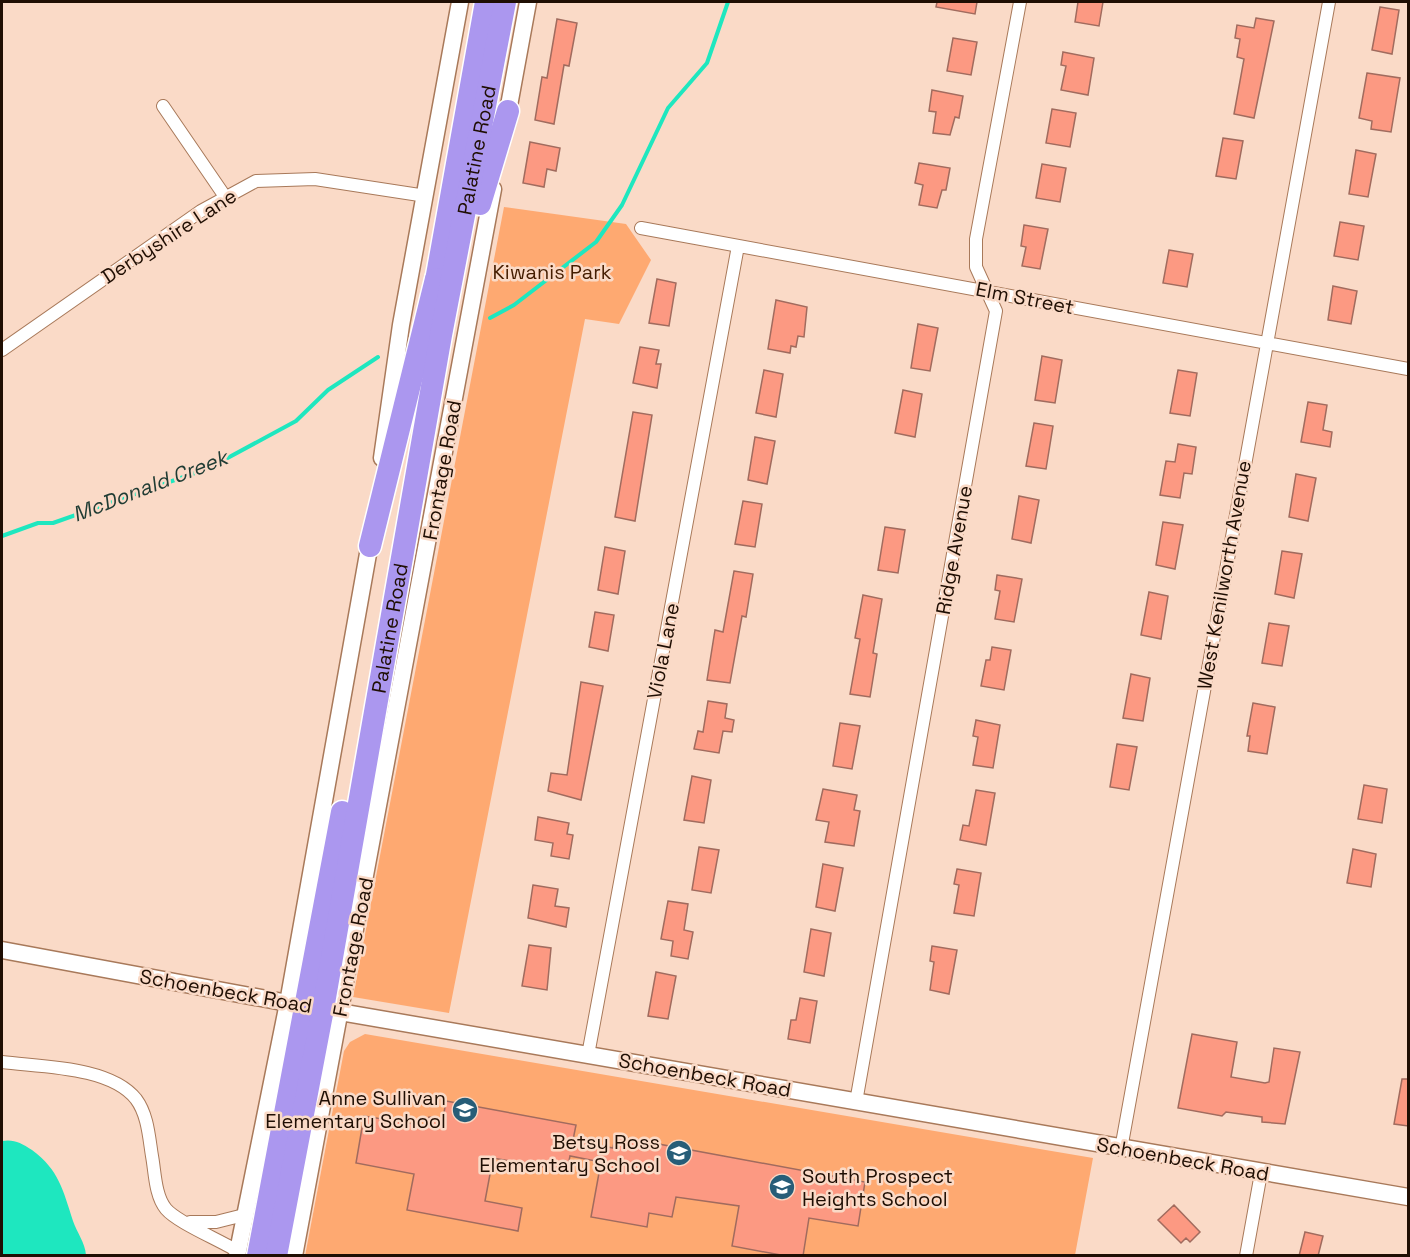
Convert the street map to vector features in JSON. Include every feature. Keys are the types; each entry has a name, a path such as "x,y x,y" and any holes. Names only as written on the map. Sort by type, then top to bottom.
{"highway":[{"name":"Palatine Road","path":"276,1256 351,770 486,2"},
{"name":"Palatine Road","path":"244,1254 314,1007 505,2"},
{"path":"441,335 508,111"},
{"path":"370,546 437,272"}],"street":[{"name":"Frontage Road","path":"294,1256 314,1007 370,546 401,325 460,2"},
{"name":"Frontage Road","path":"244,1254 244,1215 314,1007 508,111 528,2"},
{"name":"Ridge Avenue","path":"856,1102 996,311 976,267 976,239 1020,2"},
{"name":"West Kenilworth Avenue","path":"1121,1149 1329,2"},
{"path":"163,106 226,198"},
{"name":"Derbyshire Lane","path":"2,350 201,211 256,182 315,179 426,196"},
{"name":"Elm Street","path":"641,228 1408,369"},
{"name":"Viola Lane","path":"588,1055 738,246"},
{"name":"Schoenbeck Road","path":"2,950 1121,1149 1408,1197"},
{"path":"2,1062 79,1071 118,1083 136,1100 146,1121 160,1199 170,1214 244,1254"},
{"path":"1246,1256 1261,1173"},
{"path":"186,1222 216,1222 244,1215"}],"green space":[{"name":"Kiwanis Park","path":"504,207 626,224 651,260 619,324 585,319 449,1013 353,997"},
{"path":"365,1034 1093,1158 1075,1255 305,1256 344,1051 350,1042"}],"water":[{"path":"2,1141 14,1141 24,1145 41,1158 54,1173 63,1190 86,1255 2,1255"}],"building":[{"path":"937,2 977,2 975,14 936,7"},
{"path":"1078,2 1103,2 1099,26 1075,22"},
{"path":"1380,7 1399,10 1392,54 1372,50"},
{"path":"1256,18 1274,21 1254,118 1234,114 1244,59 1237,57 1240,39 1235,38 1237,25 1254,28"},
{"path":"557,19 577,23 569,66 564,65 554,124 535,120 542,77 547,78"},
{"path":"953,38 977,42 971,75 947,71"},
{"path":"1063,52 1094,58 1088,95 1061,90 1066,66 1061,65"},
{"path":"1367,73 1400,78 1391,132 1371,129 1372,121 1359,118"},
{"path":"932,90 963,96 959,118 955,117 950,135 933,133 936,112 929,111"},
{"path":"1052,109 1076,113 1070,147 1046,143"},
{"path":"1223,138 1243,141 1236,179 1216,176"},
{"path":"530,142 560,148 556,171 547,169 544,187 523,183"},
{"path":"1356,150 1376,154 1368,197 1349,194"},
{"path":"919,163 950,168 946,190 942,190 937,208 919,205 923,185 915,183"},
{"path":"1042,164 1066,168 1060,202 1036,198"},
{"path":"1340,222 1364,226 1358,260 1334,256"},
{"path":"1024,225 1048,229 1040,269 1022,266 1026,247 1021,246"},
{"path":"1169,250 1193,254 1187,287 1163,283"},
{"path":"657,279 676,283 669,326 649,323"},
{"path":"1333,286 1357,291 1351,324 1328,320"},
{"path":"776,300 807,307 804,337 798,336 796,347 791,346 790,353 768,349"},
{"path":"918,324 938,328 930,371 911,368"},
{"path":"640,347 659,350 656,364 661,364 657,388 633,383"},
{"path":"1042,356 1062,360 1055,403 1035,400"},
{"path":"764,370 783,374 776,417 756,413"},
{"path":"1178,370 1197,373 1190,416 1170,413"},
{"path":"903,390 922,394 915,437 895,433"},
{"path":"1308,402 1327,405 1323,430 1332,432 1330,447 1301,442"},
{"path":"633,412 652,415 635,521 615,517"},
{"path":"1034,423 1053,426 1046,469 1026,466"},
{"path":"755,437 775,441 767,484 748,480"},
{"path":"1178,444 1196,447 1192,474 1184,473 1180,498 1160,495 1166,461 1175,462"},
{"path":"1296,474 1316,478 1308,521 1289,517"},
{"path":"1019,496 1039,500 1031,543 1012,539"},
{"path":"743,501 762,504 755,547 735,544"},
{"path":"1163,522 1183,525 1175,569 1156,565"},
{"path":"885,527 905,530 898,573 878,570"},
{"path":"605,547 625,551 618,594 598,590"},
{"path":"1282,551 1302,554 1294,598 1275,594"},
{"path":"734,571 753,574 746,617 742,616 730,683 707,680 715,630 723,632"},
{"path":"997,575 1022,579 1014,622 995,619 1000,591 995,590"},
{"path":"1149,592 1168,596 1161,639 1141,635"},
{"path":"863,595 882,599 873,653 877,654 870,697 850,694 860,639 855,638"},
{"path":"595,612 614,615 608,651 589,647"},
{"path":"1269,623 1289,626 1282,666 1262,663"},
{"path":"992,647 1011,650 1004,690 981,686 986,660 990,660"},
{"path":"1131,674 1150,678 1143,721 1123,718"},
{"path":"581,682 603,686 581,800 548,791 551,773 567,775"},
{"path":"708,701 727,704 725,718 734,720 732,732 723,731 719,753 694,749 698,731 703,732"},
{"path":"1253,703 1275,707 1267,754 1248,751 1250,736 1247,736"},
{"path":"976,720 1000,725 993,768 973,765 978,737 973,736"},
{"path":"840,723 860,726 852,769 833,766"},
{"path":"1117,744 1137,747 1129,790 1110,787"},
{"path":"692,776 711,780 704,823 684,820"},
{"path":"1364,785 1387,789 1382,823 1358,819"},
{"path":"823,789 857,795 854,810 860,811 854,846 825,842 829,822 816,820"},
{"path":"976,790 995,793 986,845 960,840 963,825 969,826"},
{"path":"538,817 569,823 567,834 573,835 569,859 551,856 553,843 535,840"},
{"path":"699,847 719,850 711,893 692,890"},
{"path":"1353,849 1376,854 1371,887 1347,883"},
{"path":"823,864 843,868 835,911 816,907"},
{"path":"957,869 981,873 974,916 954,913 959,885 954,884"},
{"path":"533,885 558,889 555,906 569,908 566,927 528,918"},
{"path":"668,901 688,904 684,930 693,932 688,959 671,956 673,941 661,939"},
{"path":"811,929 831,933 824,976 804,972"},
{"path":"529,945 551,948 547,990 522,986"},
{"path":"932,946 957,950 949,994 930,990 934,962 930,961"},
{"path":"656,972 676,976 668,1019 648,1016"},
{"path":"800,998 817,1001 810,1043 788,1039 791,1020 796,1020"},
{"path":"1192,1034 1237,1042 1231,1077 1265,1083 1269,1082 1274,1048 1300,1052 1285,1124 1262,1122 1262,1117 1226,1112 1222,1116 1178,1108"},
{"path":"1402,1079 1408,1079 1408,1126 1394,1124"},
{"path":"446,1101 576,1125 573,1140 613,1148 615,1136 865,1182 858,1226 809,1218 803,1256 786,1256 732,1246 739,1206 676,1197 672,1217 649,1213 647,1227 591,1217 601,1162 570,1156 567,1171 493,1158 485,1201 522,1208 518,1231 407,1210 414,1174 356,1163 364,1116 426,1126 429,1117 443,1119"},
{"path":"1174,1205 1200,1232 1190,1242 1186,1238 1181,1243 1158,1220"},
{"path":"1305,1232 1323,1236 1318,1256 1299,1256"}],"waterway":[{"name":"McDonald Creek","path":"490,318 514,305 596,242 622,205 668,108 707,63 728,2"},
{"name":"McDonald Creek","path":"2,536 38,523 53,523 209,468 296,421 328,390 378,357"}],"place":[{"name":"Anne Sullivan Elementary School","path":"465,1110"},
{"name":"Betsy Ross Elementary School","path":"679,1153"},
{"name":"South Prospect Heights School","path":"782,1187"}]}
